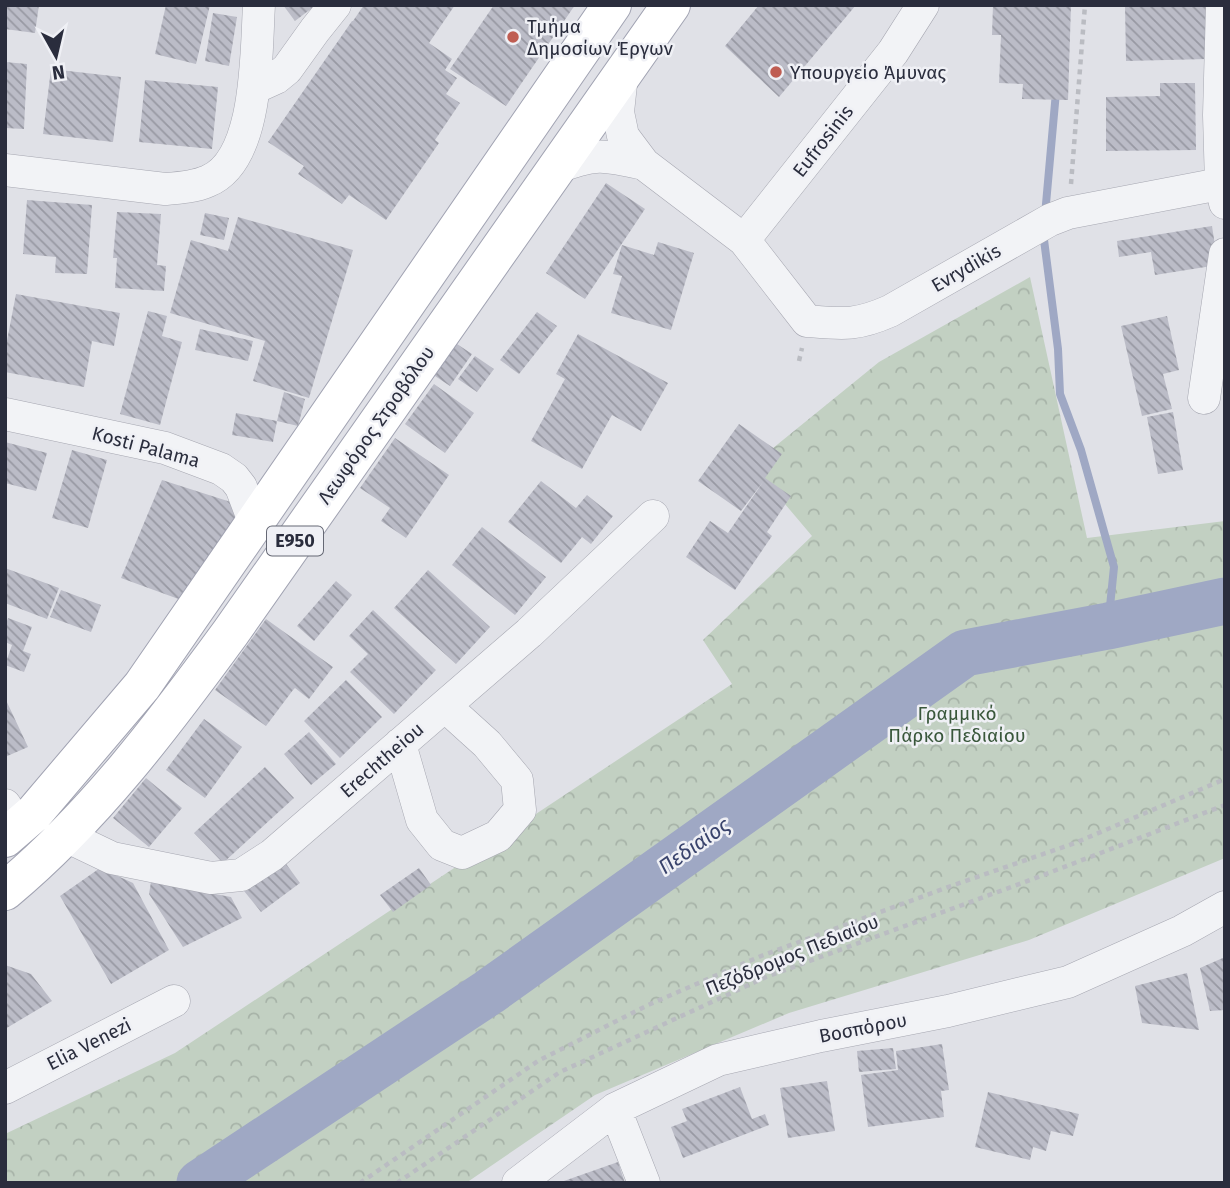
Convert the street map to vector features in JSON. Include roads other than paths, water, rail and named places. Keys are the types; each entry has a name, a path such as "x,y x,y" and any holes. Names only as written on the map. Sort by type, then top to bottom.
{"main road":[{"name":"E950","path":"9,823 34,813 142,686 612,5"},
{"name":"Λεωφόρος Στροβόλου","path":"5,891 66,836 126,770 169,716 231,632 671,5"}],"street":[{"path":"5,170 165,190 208,181 223,172 236,155 253,101 259,5"},
{"path":"254,88 276,78 287,69 335,5"},
{"name":"Eufrosinis","path":"744,240 893,52 923,5"},
{"path":"1222,5 1219,115 1224,190"},
{"path":"622,75 618,112 623,136 644,164"},
{"path":"556,168 580,158 606,156 644,164"},
{"name":"Evrydikis","path":"644,164 744,240 807,321 850,324 890,311 1049,222 1224,190"},
{"path":"1204,398 1225,254"},
{"name":"Kosti Palama","path":"5,414 165,448 221,469 241,487 255,524"},
{"name":"Erechtheiou","path":"66,836 112,858 211,878 241,874 272,855 445,706 529,633 653,516"},
{"path":"400,744 422,820 442,845 462,853 498,836 520,810 517,780 487,744 445,706"},
{"name":"Βοσπόρου","path":"518,1183 615,1109 718,1060 948,1011 1068,982 1182,931 1225,907"},
{"name":"Elia Venezi","path":"5,1087 174,1001"},
{"path":"615,1109 644,1183"}],"waterway":[{"path":"1045,215 1056,92"},
{"path":"1043,232 1058,349 1060,394 1081,450 1114,567 1108,626"},
{"name":"Πεδιαίος","path":"200,1183 489,992 965,653 1225,601"}],"place":[{"name":"Τμήμα Δημοσίων Έργων","path":"513,37"},
{"name":"Υπουργείο Άμυνας","path":"776,72"}],"park label":[{"name":"Γραμμικό Πάρκο Πεδιαίου","path":"957,724"}]}
